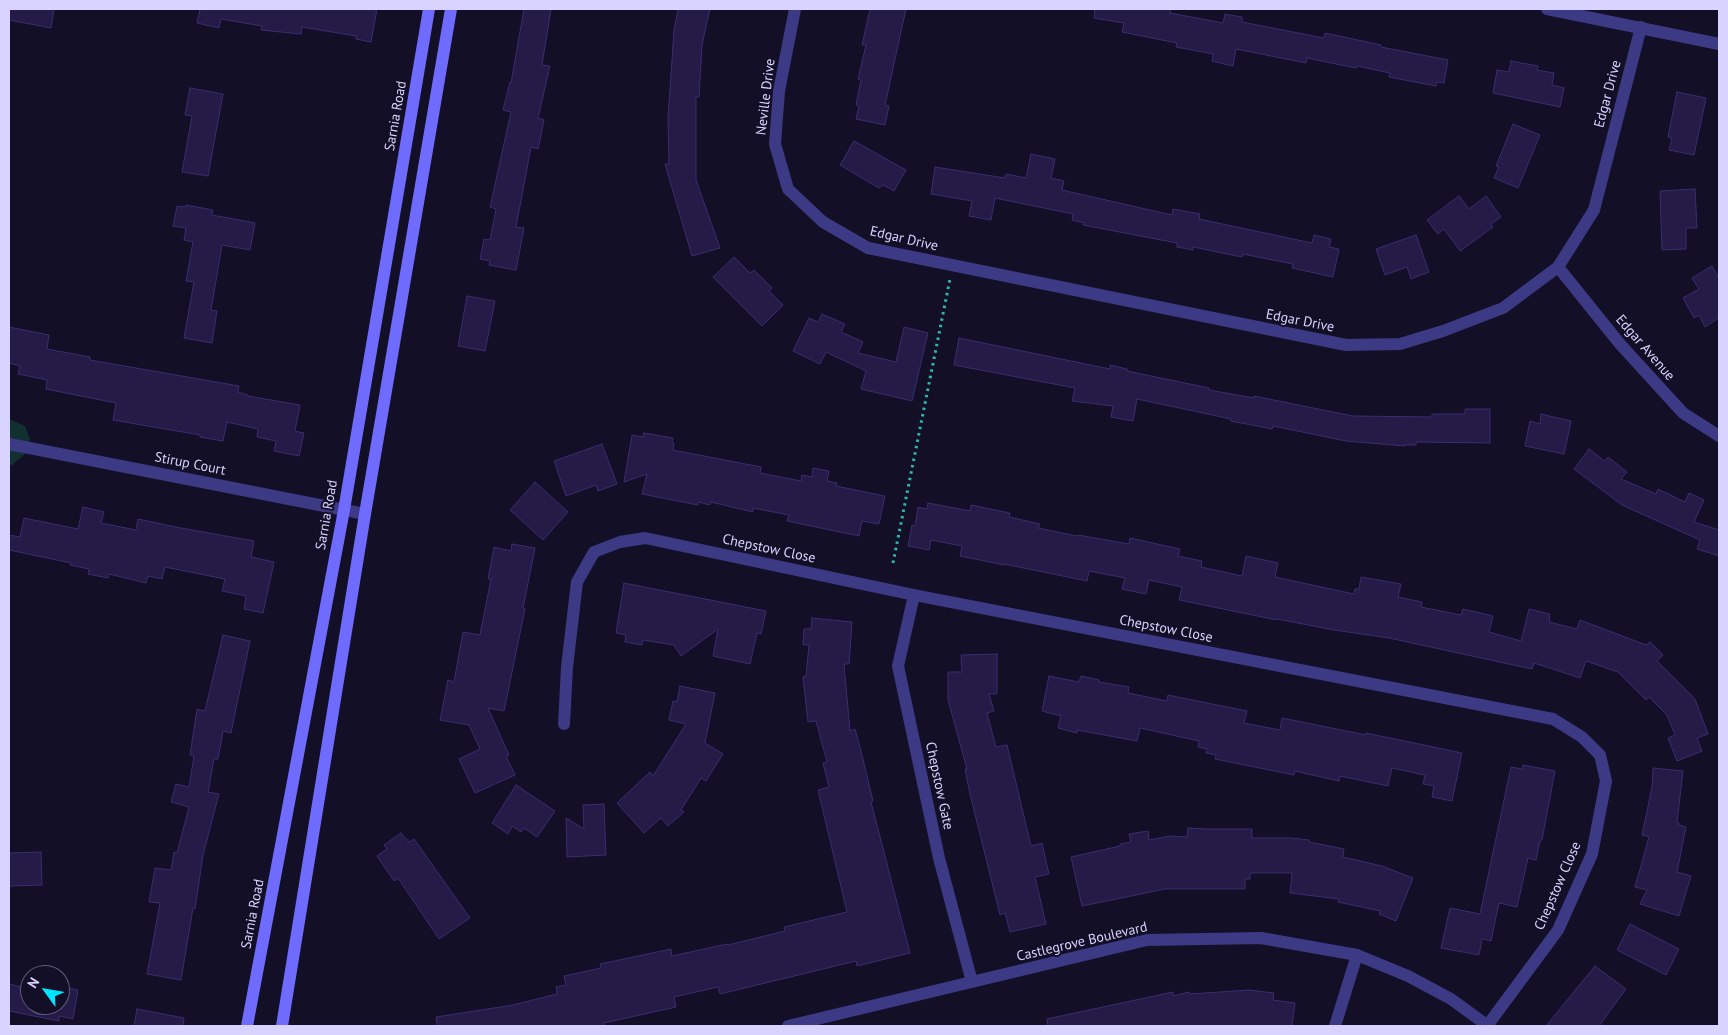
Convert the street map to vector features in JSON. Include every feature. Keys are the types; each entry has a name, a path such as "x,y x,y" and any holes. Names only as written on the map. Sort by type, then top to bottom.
{"main road":[{"name":"Sarnia Road","path":"248,1026 344,510 430,9"},
{"path":"282,1026 364,514 451,9"}],"street":[{"name":"Neville Drive","path":"788,189 775,144 779,91 795,9"},
{"path":"1547,9 1719,44"},
{"name":"Edgar Drive","path":"788,189 823,222 868,248 1346,345 1400,344 1443,331 1503,308 1558,267 1594,210 1641,27"},
{"name":"Edgar Avenue","path":"1558,267 1620,344 1683,413 1719,436"},
{"name":"Stirup Court","path":"9,444 364,514"},
{"name":"Chepstow Close","path":"564,724 567,667 577,582 594,552 620,542 645,538 914,595 1552,719 1582,737 1600,755 1606,781 1592,854 1558,930 1488,1026"},
{"name":"Chepstow Gate","path":"914,595 898,666 939,858 972,982"},
{"name":"Castlegrove Boulevard","path":"788,1026 1147,940 1261,938 1356,955 1408,976 1451,999 1488,1026"},
{"path":"1335,1026 1356,955"}],"path":[{"path":"893,563 953,265"}],"green space":[{"path":"9,419 25,426 30,439 27,452 12,465 9,465"}],"building":[{"path":"9,9 54,9 51,28 9,20"},
{"path":"200,9 377,9 371,42 356,39 356,36 302,27 301,34 261,30 262,26 221,19 219,28 197,23"},
{"path":"524,9 551,9 542,65 550,66 538,118 544,120 538,149 531,147 516,227 524,228 516,270 489,265 490,261 480,259 484,239 490,240 496,209 490,207 511,112 503,110 511,83"},
{"path":"678,9 710,9 702,45 699,97 696,97 696,180 720,248 692,256 665,164 669,164 668,117 674,31"},
{"path":"870,9 906,9 885,105 889,106 885,125 856,119 859,106 856,105 861,80 858,79 866,45 862,45"},
{"path":"1095,9 1171,9 1170,13 1223,23 1225,14 1242,17 1242,22 1324,38 1325,33 1381,45 1381,47 1448,60 1444,83 1437,82 1436,86 1389,77 1390,73 1357,66 1356,68 1307,58 1306,63 1236,49 1233,66 1212,61 1213,54 1176,47 1177,43 1122,32 1124,23 1094,18"},
{"path":"1511,61 1538,66 1537,70 1554,73 1552,85 1564,88 1560,107 1493,93 1497,70 1509,72"},
{"path":"190,88 223,94 208,176 182,172 192,116 185,115"},
{"path":"1677,92 1706,98 1694,155 1669,150 1672,138 1668,137"},
{"path":"1513,124 1540,135 1518,188 1494,178 1499,167 1496,166"},
{"path":"854,141 906,170 894,191 883,185 879,188 840,165"},
{"path":"1031,154 1055,159 1051,178 1064,181 1062,190 1172,215 1173,209 1200,214 1199,219 1312,243 1314,235 1331,239 1329,247 1339,249 1333,277 1292,268 1293,264 1243,254 1242,257 1193,247 1193,250 1177,247 1177,243 1083,225 1084,223 1072,220 1073,214 995,198 991,220 969,216 972,201 931,194 935,167 1005,178 1006,174 1026,178"},
{"path":"1695,189 1697,228 1686,228 1686,249 1662,250 1660,191"},
{"path":"1459,196 1469,209 1486,196 1501,217 1491,224 1493,227 1460,251 1444,229 1438,234 1427,220"},
{"path":"186,205 213,210 212,215 255,223 250,250 222,245 211,310 217,311 212,343 184,338 194,282 186,281 193,242 184,240 186,228 173,226 177,206 186,207"},
{"path":"1416,235 1429,272 1411,279 1407,267 1385,275 1376,249"},
{"path":"734,257 750,273 754,270 772,288 769,291 783,305 762,326 713,277"},
{"path":"1712,266 1719,278 1719,318 1705,327 1699,315 1694,318 1683,298 1699,289 1692,278"},
{"path":"467,296 495,301 485,351 458,346"},
{"path":"822,314 845,324 841,332 863,342 858,353 896,362 904,327 928,333 912,401 861,389 866,371 826,352 820,364 793,351 809,318 818,322"},
{"path":"9,327 49,335 47,349 90,357 90,360 239,386 238,392 248,396 300,405 295,431 304,433 299,456 274,451 276,441 257,437 258,429 227,422 223,441 200,437 200,435 113,420 116,403 46,389 47,380 18,374 20,366 9,363"},
{"path":"959,338 1110,369 1110,365 1127,369 1127,371 1209,388 1209,390 1254,398 1254,396 1353,416 1432,417 1432,414 1465,414 1465,409 1490,409 1490,443 1416,442 1416,445 1405,446 1346,441 1273,426 1272,429 1231,421 1231,419 1137,399 1133,421 1111,417 1113,406 1072,401 1075,388 954,365"},
{"path":"1541,414 1571,421 1564,454 1525,446 1530,421 1540,424"},
{"path":"644,433 673,438 673,450 761,467 760,473 801,481 802,475 812,477 813,468 829,471 827,481 837,483 836,486 885,496 879,524 862,521 859,536 787,521 789,515 753,508 753,512 711,502 710,505 698,502 698,505 642,494 647,474 624,482 632,435 643,437"},
{"path":"602,444 617,484 598,491 596,485 566,496 554,461"},
{"path":"1589,449 1605,461 1608,457 1627,472 1621,479 1656,494 1658,489 1685,502 1689,493 1704,500 1694,522 1719,530 1719,556 1697,549 1700,540 1622,505 1574,469"},
{"path":"535,482 568,512 543,540 510,510"},
{"path":"928,503 970,511 971,505 1010,513 1009,517 1040,524 1038,528 1129,544 1130,538 1180,549 1178,556 1202,561 1201,567 1242,576 1246,556 1278,563 1275,577 1354,594 1355,589 1359,589 1361,577 1401,584 1398,597 1422,602 1421,607 1461,615 1463,609 1493,616 1489,632 1521,641 1529,609 1550,614 1549,622 1577,629 1580,620 1646,645 1650,642 1663,655 1657,661 1695,699 1708,734 1697,738 1702,751 1677,761 1668,738 1675,735 1667,715 1649,697 1646,700 1618,672 1586,661 1580,678 1534,663 1532,669 1389,638 1277,620 1179,600 1182,587 1149,580 1146,594 1122,589 1125,578 1089,571 1087,581 1004,565 960,556 962,546 931,540 929,550 908,546 912,525 915,526 918,507 927,509"},
{"path":"83,507 104,512 101,523 136,530 138,519 254,541 251,557 274,562 263,613 244,609 246,596 222,591 225,579 165,567 162,579 148,576 146,583 109,574 108,578 88,574 89,569 70,565 71,563 9,550 9,535 20,537 24,518 78,529"},
{"path":"512,544 535,548 523,608 525,609 504,711 488,708 509,755 506,756 515,775 475,793 459,759 480,749 469,725 440,720 448,680 454,682 463,632 480,635 491,579 488,579 494,547 511,551"},
{"path":"624,583 766,611 761,634 757,633 750,664 713,656 718,629 681,656 674,645 643,640 642,645 625,642 626,635 616,633"},
{"path":"812,618 852,622 849,664 844,664 850,731 855,729 861,751 873,801 871,802 910,953 857,966 856,961 720,994 718,987 674,997 676,1007 604,1023 604,1026 437,1026 436,1017 513,1005 557,994 556,987 566,985 564,976 601,968 600,964 671,949 672,956 728,945 785,931 784,927 847,912 818,790 829,787 823,763 827,762 816,721 808,722 803,677 806,676 809,645 803,645 804,629 811,629"},
{"path":"223,635 250,641 231,733 223,731 218,759 214,759 208,792 219,794 203,855 181,980 147,974 160,903 149,902 155,868 171,870 174,852 177,853 189,807 171,802 176,784 189,787 194,756 190,755 197,709 205,711"},
{"path":"997,654 997,694 989,694 994,711 987,713 996,747 1007,745 1031,846 1042,843 1049,874 1035,877 1046,924 1010,932 1005,913 1000,915 970,794 965,769 967,769 948,700 948,672 962,672 961,655"},
{"path":"1049,676 1079,682 1081,676 1099,680 1099,682 1129,687 1128,693 1167,701 1168,695 1247,711 1244,723 1280,730 1282,718 1462,753 1452,801 1432,797 1434,786 1423,784 1425,775 1392,768 1388,786 1340,776 1339,781 1295,771 1294,775 1215,759 1216,755 1206,753 1207,749 1198,747 1199,741 1140,728 1137,741 1077,730 1077,733 1058,728 1061,716 1042,711"},
{"path":"680,686 715,693 705,743 723,754 706,781 701,778 681,810 684,812 668,826 661,818 644,833 617,803 650,772 653,776 686,724 669,720 673,701 677,702"},
{"path":"1523,765 1555,771 1542,840 1540,841 1536,860 1528,858 1517,907 1499,903 1491,941 1482,939 1479,955 1441,948 1450,908 1480,914 1511,767 1522,769"},
{"path":"1653,768 1683,771 1677,822 1679,825 1686,827 1677,872 1691,876 1679,916 1640,904 1647,890 1635,887 1649,837 1642,835 1652,787"},
{"path":"516,785 555,811 537,837 524,828 521,832 512,826 508,834 492,823"},
{"path":"604,804 606,855 567,857 566,818 584,829 583,805"},
{"path":"1188,828 1252,829 1252,838 1309,840 1309,842 1344,849 1343,857 1382,866 1413,878 1396,921 1379,914 1380,911 1338,902 1339,899 1290,893 1292,873 1250,873 1250,879 1245,879 1245,889 1165,889 1082,906 1071,857 1131,842 1129,834 1148,831 1149,840 1170,836 1187,837"},
{"path":"401,833 409,842 414,839 470,918 439,939 398,878 394,881 377,856 387,849 384,845"},
{"path":"41,852 42,885 9,886 9,853"},
{"path":"1630,924 1679,949 1666,975 1617,950"},
{"path":"1595,966 1626,989 1599,1026 1546,1026"},
{"path":"9,984 20,987 20,1013 9,1011"},
{"path":"70,988 78,990 73,1019 59,1016 59,1021 29,1015 70,1015"},
{"path":"1249,990 1274,993 1273,1000 1295,1003 1292,1026 1048,1026 1047,1019 1173,992 1173,996 1189,992 1190,994"},
{"path":"137,1009 184,1018 183,1026 134,1026"}]}
